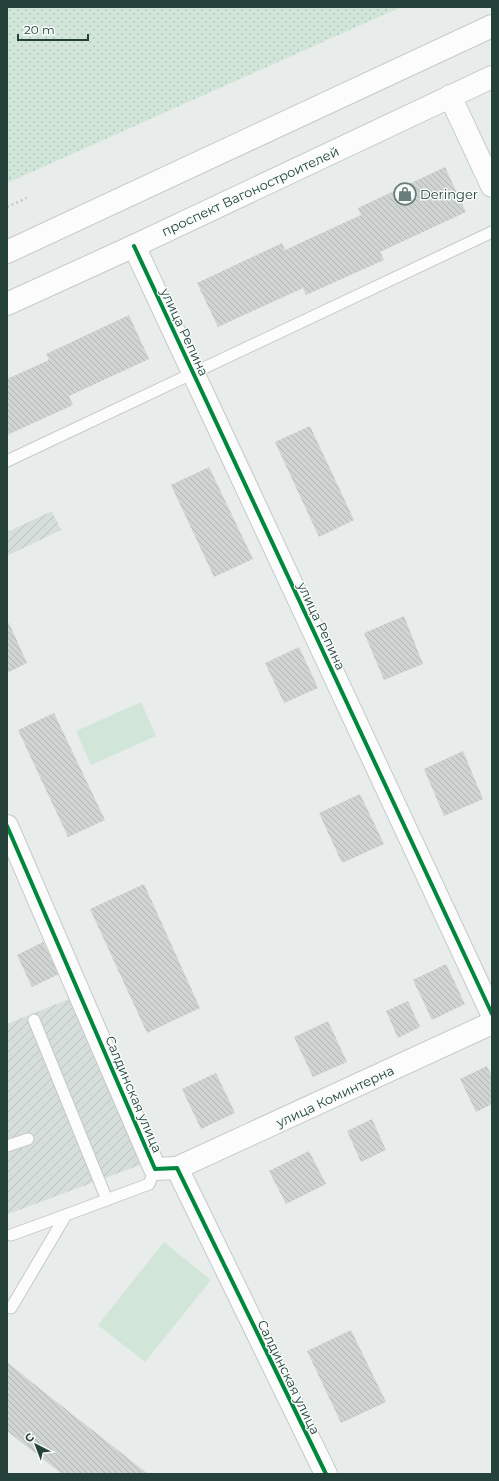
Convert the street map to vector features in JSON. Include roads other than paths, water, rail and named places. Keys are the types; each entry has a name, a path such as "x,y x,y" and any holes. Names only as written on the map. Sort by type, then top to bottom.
{"street":[{"path":"7,252 492,26"},
{"name":"проспект Вагоностроителей","path":"7,304 134,246 492,77"},
{"path":"450,96 492,186"},
{"name":"улица Репина","path":"134,246 492,1014"},
{"name":"Салдинская улица","path":"7,826 155,1169 177,1168 326,1474"},
{"name":"улица Коминтерна","path":"177,1168 492,1023"}],"lane":[{"path":"7,461 492,232"},
{"path":"34,1020 107,1200"},
{"path":"7,1146 28,1139"},
{"path":"11,1235 149,1184 155,1169"},
{"path":"11,1308 66,1215"}],"place":[{"name":"Deringer","path":"405,194"}]}
